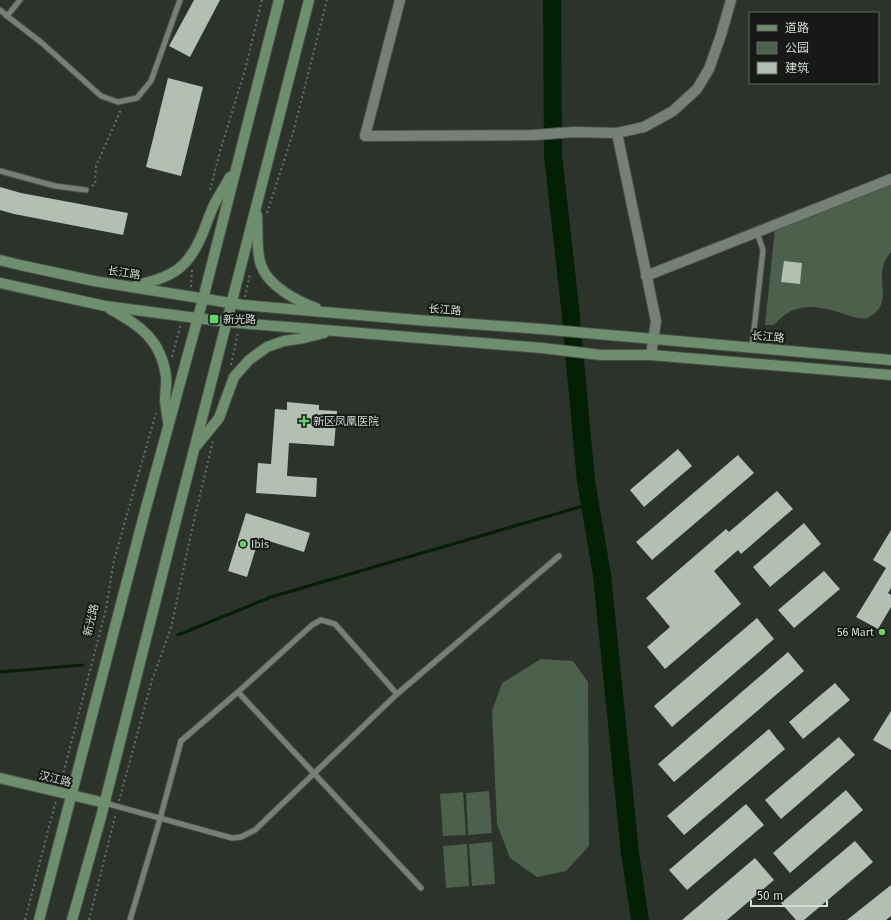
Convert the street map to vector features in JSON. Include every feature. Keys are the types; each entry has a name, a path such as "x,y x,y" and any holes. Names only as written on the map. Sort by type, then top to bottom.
{"main road":[{"path":"39,920 198,319 279,0"},
{"path":"72,920 105,803 309,0"},
{"path":"131,287 157,281 170,275 183,266 193,254 213,207 236,167"},
{"path":"256,206 258,252 261,266 267,275 282,291 310,306 330,312"},
{"name":"长江路","path":"0,260 86,279 232,303 891,360"},
{"path":"0,283 105,306 240,324 601,354 651,355 891,375"},
{"path":"105,306 129,319 144,330 155,344 162,357 166,377 165,400 168,428"},
{"path":"194,448 218,418 234,377 249,360 267,348 284,341 304,338 330,331"},
{"name":"汉江路","path":"0,778 105,803"}],"street":[{"path":"400,0 365,136 534,135 574,132 617,133 644,128 673,111 697,89 709,69 731,0"},
{"path":"617,133 656,321 651,355"},
{"path":"646,276 891,179"}],"lane":[{"path":"8,16 20,0"},
{"path":"0,10 42,43 101,96 118,102 137,98 151,81 180,0"},
{"path":"0,172 55,186 86,190"},
{"path":"752,347 763,250 757,232"},
{"path":"105,803 232,838 241,837 255,830 397,694 559,556"},
{"path":"130,920 181,741 312,625 321,620 335,624 397,694"},
{"path":"238,692 421,888"}],"path":[{"path":"209,194 221,148 245,70 262,0"},
{"path":"266,216 293,133 327,0"},
{"path":"86,190 95,184 96,166 120,112 118,102"},
{"path":"190,296 193,254"},
{"path":"243,304 252,267"},
{"path":"166,377 183,316"},
{"path":"230,367 240,324"},
{"name":"新光路","path":"24,920 106,609 114,560 158,406"},
{"path":"89,920 152,680 171,628 213,440"}],"green space":[{"path":"891,185 891,252 883,268 883,296 882,303 878,310 868,318 856,318 834,311 815,307 806,307 790,312 774,325 765,325 775,228"},
{"path":"541,659 573,661 588,682 589,846 566,871 537,877 510,858 497,824 492,711 502,683"},
{"path":"489,791 492,833 468,835 466,793"},
{"path":"463,792 466,835 443,836 440,794"},
{"path":"492,842 495,884 472,886 469,844"},
{"path":"467,844 469,886 446,888 443,846"}],"building":[{"path":"194,0 220,0 190,57 169,46"},
{"path":"168,78 203,87 181,176 146,167"},
{"path":"0,187 21,193 128,213 123,235 0,210"},
{"path":"784,261 802,263 800,284 781,282"},
{"path":"287,402 319,405 319,410 337,411 334,446 289,443 287,476 317,478 316,497 256,493 258,463 271,464 275,409 287,410"},
{"path":"678,449 692,466 644,507 630,490"},
{"path":"738,455 754,473 652,560 636,542"},
{"path":"777,491 793,509 741,554 738,550 714,571 741,604 665,669 647,647 670,627 646,598 726,529 729,532"},
{"path":"246,513 310,533 304,552 259,538 247,577 228,571"},
{"path":"804,523 821,544 770,587 753,567"},
{"path":"891,530 891,588 888,593 891,595 891,607 878,629 856,617 886,568 873,560"},
{"path":"824,571 840,589 794,628 778,610"},
{"path":"757,618 774,639 672,727 654,706"},
{"path":"788,652 804,671 674,782 658,764"},
{"path":"835,683 850,700 803,739 789,722"},
{"path":"891,711 891,750 873,740"},
{"path":"769,729 785,749 684,835 667,816"},
{"path":"839,737 855,755 781,819 765,800"},
{"path":"846,790 863,810 790,873 773,853"},
{"path":"746,804 764,825 687,890 669,870"},
{"path":"855,841 873,862 804,920 796,920 781,903"},
{"path":"755,858 774,880 727,920 682,920"},
{"path":"891,885 891,916 886,920 847,920"}],"waterway":[{"path":"552,0 553,155 570,307 586,481 602,575 630,853 640,920"},
{"path":"178,635 271,597 590,504"},
{"path":"0,672 83,665"}],"place":[{"name":"新光路","path":"214,319"},
{"name":"新区凤凰医院","path":"304,421"},
{"name":"Ibis","path":"243,544"},
{"name":"56 Mart","path":"882,632"}]}
